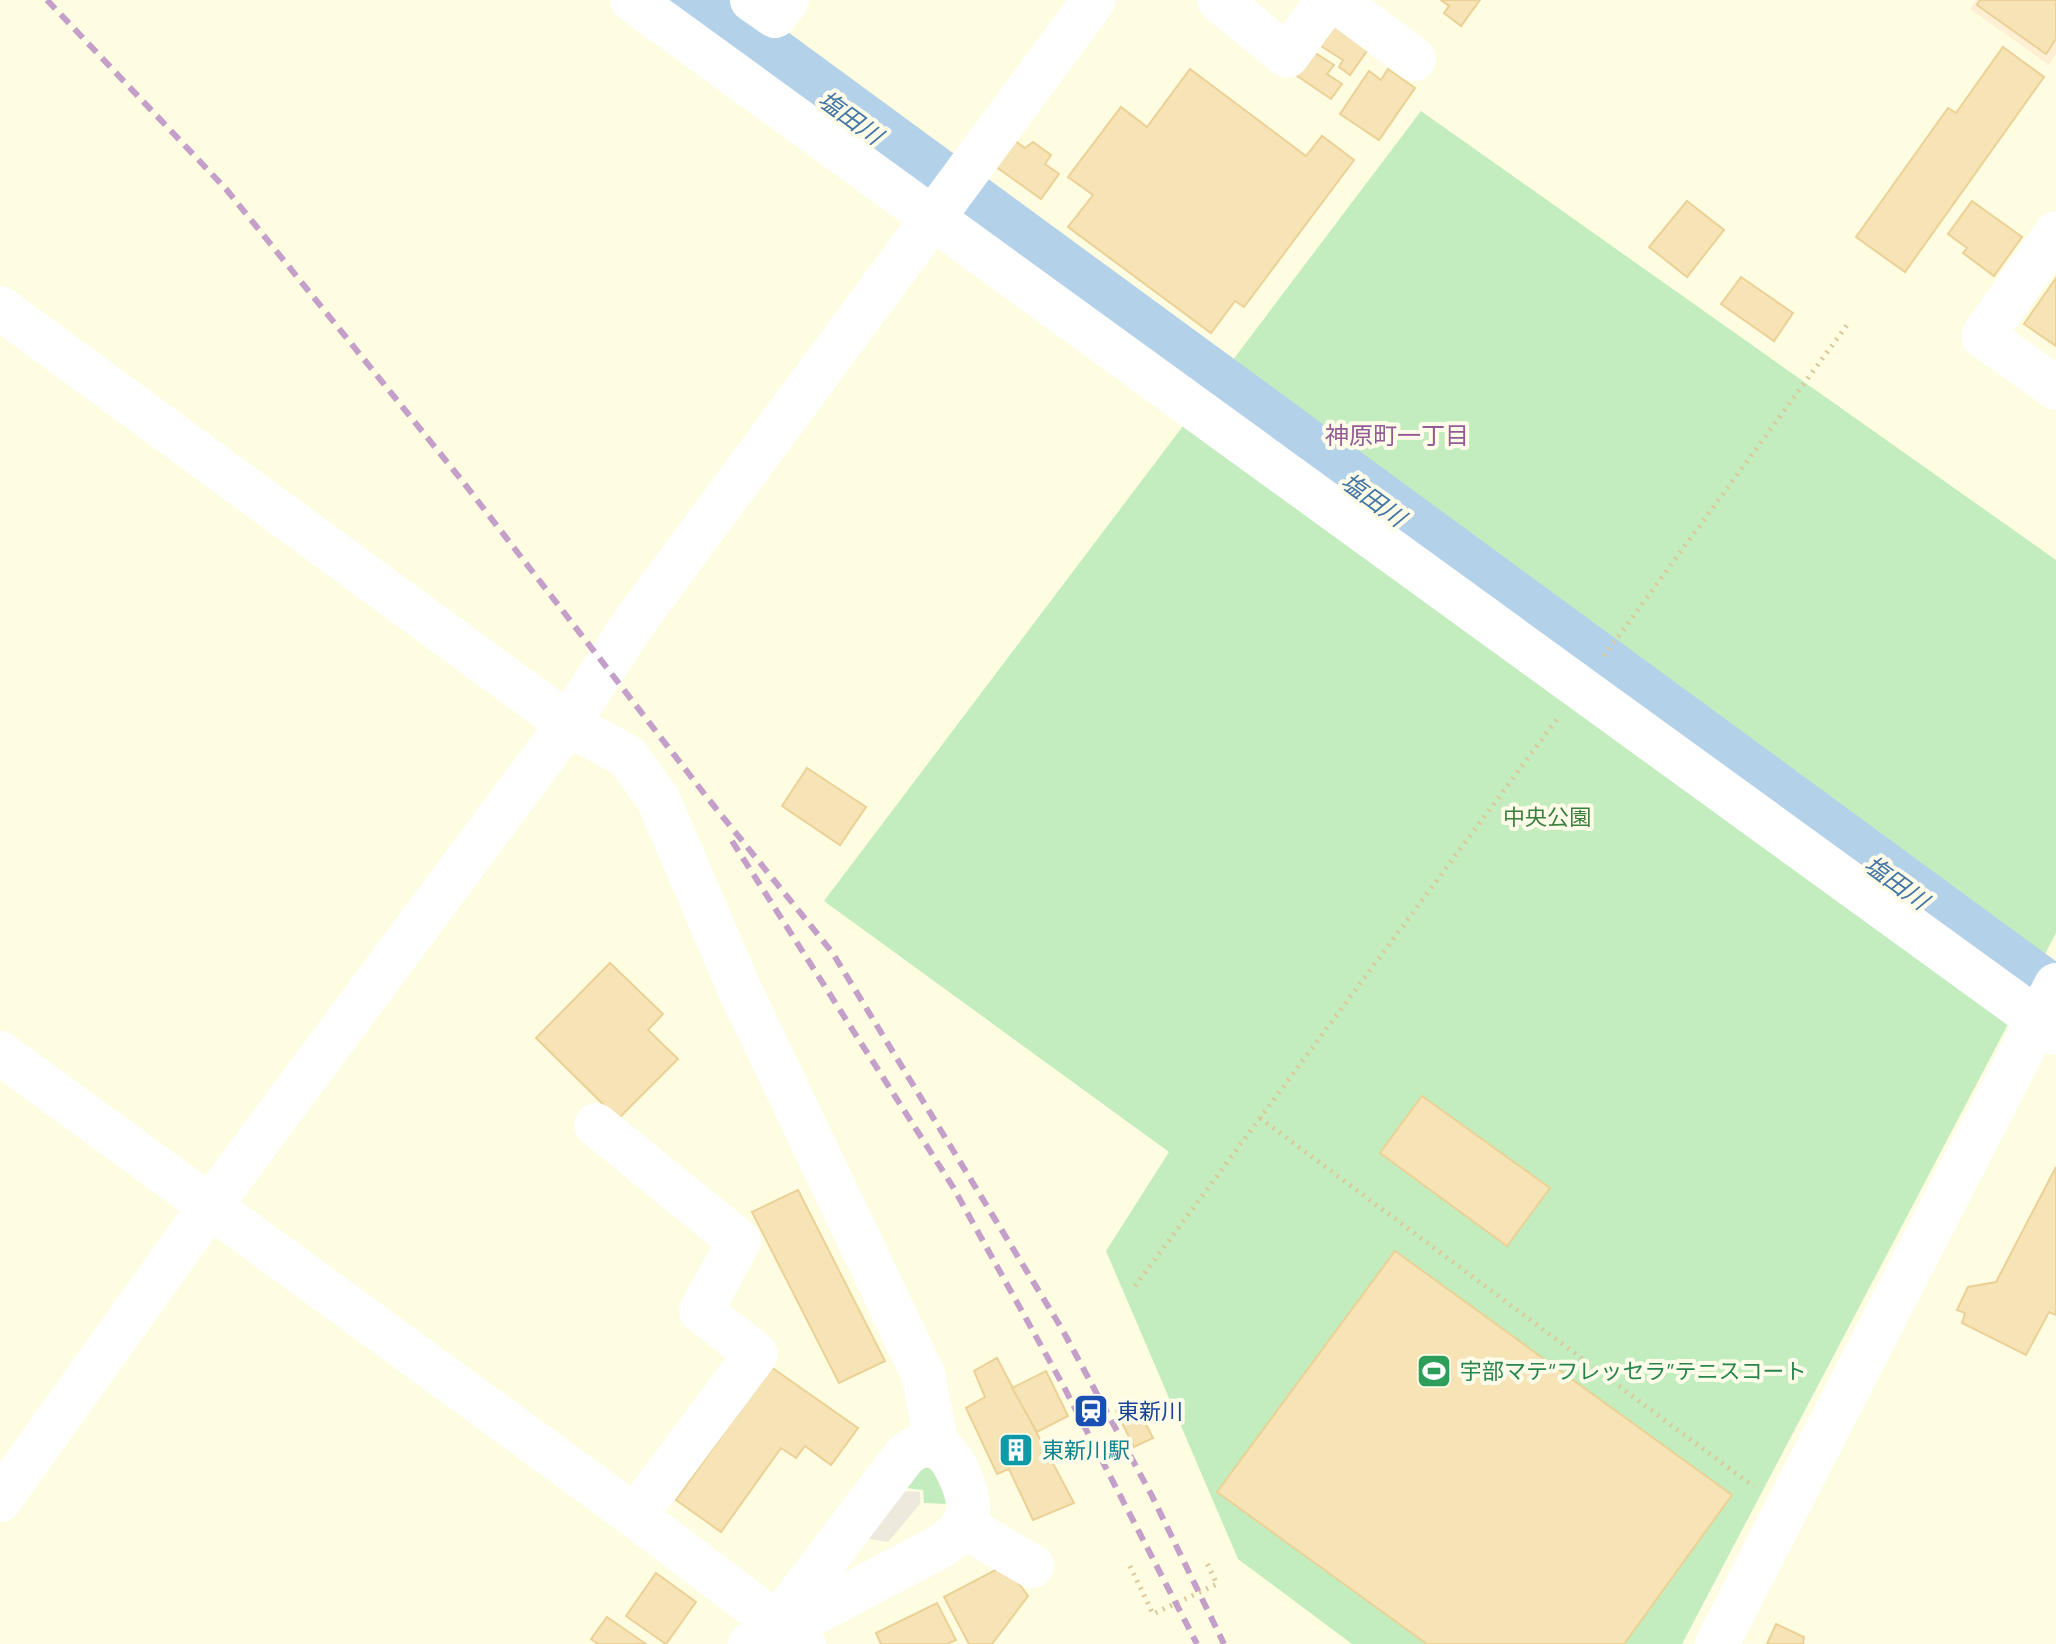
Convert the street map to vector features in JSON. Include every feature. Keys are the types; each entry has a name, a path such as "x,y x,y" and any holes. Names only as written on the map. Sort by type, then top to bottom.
{"street":[{"path":"632,0 937,213 1579,689 2048,1012 1717,1644"},
{"path":"752,0 775,16 787,0"},
{"path":"0,1500 210,1206 568,724 633,624 1094,0"},
{"path":"1219,0 1287,56 1328,0"},
{"path":"1335,0 1414,59"},
{"path":"2056,233 1983,336 2056,388"},
{"path":"0,308 568,724 627,756 658,799 739,988 923,1374 937,1446"},
{"path":"0,1053 635,1516 777,1637"},
{"path":"596,1125 739,1241 701,1311 756,1354 635,1516"},
{"path":"921,1446 937,1446 950,1456 968,1492 970,1505 963,1526 943,1545 818,1611 777,1637 905,1455 921,1446"},
{"path":"963,1526 1032,1566"}],"path":[{"path":"1617,641 1850,321"},
{"path":"1135,1286 1579,689"},
{"path":"1260,1118 1754,1487"},
{"path":"1130,1566 1153,1614 1217,1584 1205,1559"}],"shaded area":[{"path":"1976,0 2056,0 2056,54 2049,65 1970,9"},
{"path":"901,1491 920,1492 920,1504 888,1542 862,1538"}],"green space":[{"name":"中央公園","path":"1421,111 2056,560 2056,933 1682,1644 1352,1644 1238,1559 1106,1251 1169,1152 824,901"},
{"path":"924,1467 936,1470 947,1504 924,1503 923,1490 906,1488 905,1478"}],"building":[{"path":"1441,0 1480,0 1461,26 1444,13 1449,6"},
{"path":"1980,0 2056,0 2056,39 2046,54 1977,5"},
{"path":"1341,18 1374,41 1350,75 1339,67 1343,60 1321,46"},
{"path":"2003,47 2044,77 1905,272 1856,237 1948,108 1956,113"},
{"path":"1309,49 1334,65 1327,74 1342,84 1331,99 1293,73"},
{"path":"1190,69 1306,156 1322,136 1354,160 1244,307 1235,301 1211,333 1068,227 1093,195 1068,177 1121,107 1147,127"},
{"path":"1388,69 1415,88 1379,140 1340,114 1369,71 1381,80"},
{"path":"1014,140 1025,148 1033,142 1051,155 1045,164 1059,174 1041,199 995,166"},
{"path":"1687,201 1724,230 1687,277 1649,247"},
{"path":"1972,201 2022,237 1994,276 1963,253 1967,248 1948,234"},
{"path":"1741,277 1793,313 1774,341 1721,304"},
{"path":"2056,278 2056,346 2024,324"},
{"path":"807,768 866,807 840,845 782,806"},
{"path":"610,963 663,1014 648,1030 678,1059 618,1119 536,1038"},
{"path":"1422,1096 1550,1188 1507,1246 1380,1153"},
{"path":"2056,1167 2056,1315 2049,1312 2026,1355 1962,1323 1965,1313 1957,1310 1968,1287 1996,1282"},
{"path":"798,1190 885,1361 839,1383 752,1212"},
{"name":"宇部マテ“フレッセラ”テニスコート","path":"1395,1251 1732,1495 1624,1644 1427,1644 1217,1492"},
{"name":"東新川駅","path":"997,1358 1074,1503 1033,1520 1009,1469 997,1474 966,1408 985,1397 974,1371"},
{"path":"771,1367 858,1428 831,1465 805,1446 796,1458 781,1448 721,1532 676,1500"},
{"path":"1046,1371 1068,1416 1037,1432 1012,1388"},
{"path":"1134,1401 1153,1438 1134,1447 1116,1411"},
{"path":"1005,1565 1028,1596 992,1644 969,1644 944,1597"},
{"path":"656,1573 696,1602 666,1644 626,1616"},
{"path":"937,1603 956,1640 947,1644 881,1644 876,1633"},
{"path":"607,1617 646,1644 598,1644 591,1639"},
{"path":"1776,1624 1804,1637 1803,1644 1767,1644"}],"waterway":[{"name":"塩田川","path":"690,0 2056,1001"}],"railway":[{"path":"47,0 226,189 460,478 706,796 832,952 1062,1329 1152,1496 1224,1644"},
{"path":"732,841 953,1187 1064,1387 1197,1644"}],"place":[{"name":"宇部マテ“フレッセラ”テニスコート","path":"1434,1371"},
{"name":"東新川","path":"1091,1411"},
{"name":"東新川駅","path":"1016,1450"}],"district":[{"name":"神原町一丁目","path":"1397,436"}]}
